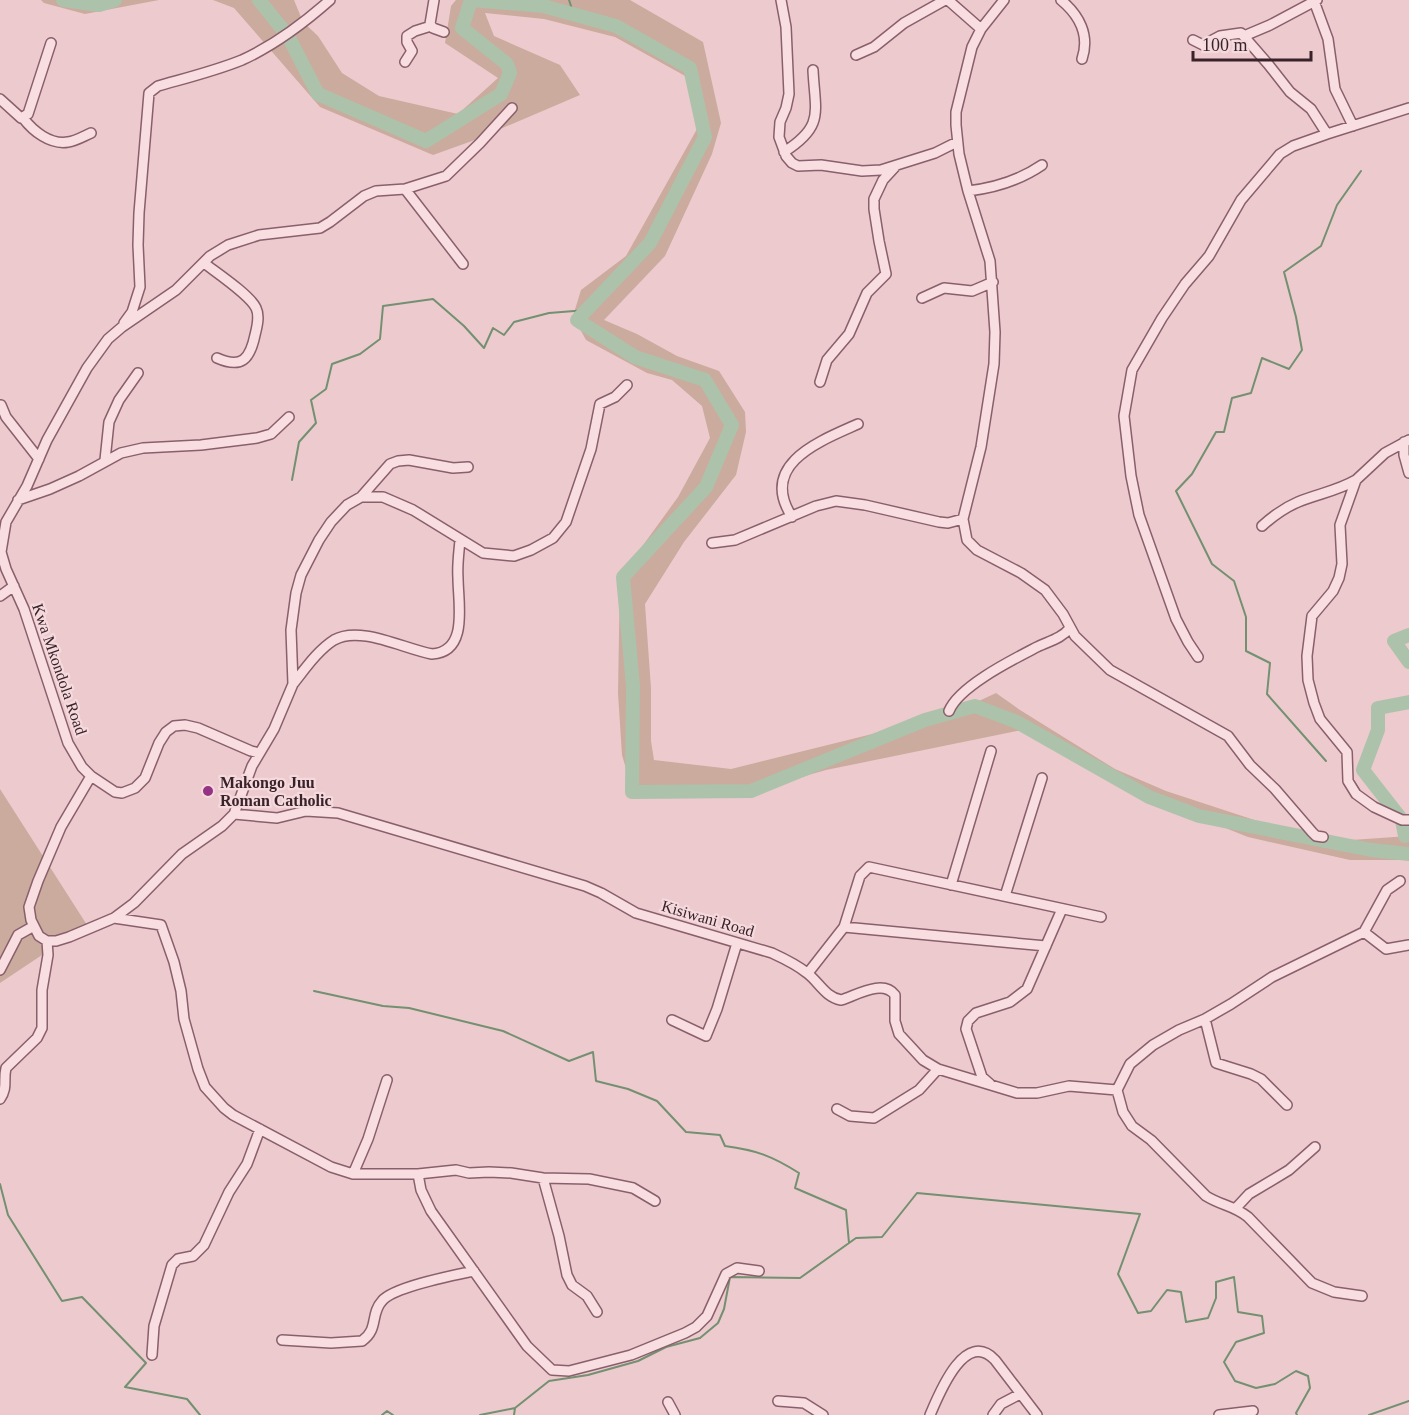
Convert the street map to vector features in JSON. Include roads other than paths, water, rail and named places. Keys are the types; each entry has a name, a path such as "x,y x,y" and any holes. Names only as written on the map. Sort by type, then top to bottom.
{"street":[{"path":"122,327 132,312 140,287 139,213 149,93 158,86 253,54 287,34 330,0"},
{"path":"431,26 434,0"},
{"path":"781,0 786,27 789,94 779,128 788,160 798,166 821,165 862,171 881,170 935,153 957,142"},
{"path":"856,56 874,47 904,24 947,0 981,29"},
{"path":"1004,0 981,29 972,46 959,95 956,125 957,142 968,191 986,244 993,282 995,332 994,364 981,447 963,519 965,532 977,550 1021,573 1045,590 1082,645 1110,670 1228,736 1250,765 1275,789 1312,832 1316,836 1323,837"},
{"path":"1061,0 1078,18 1084,32 1082,59"},
{"path":"1244,36 1316,1 1328,39 1335,89 1353,126"},
{"path":"405,62 412,51 407,42 407,36 431,26 444,32"},
{"path":"1192,40 1200,45 1229,34 1240,33 1290,92 1311,109 1327,134"},
{"path":"23,118 28,114 51,43"},
{"path":"784,152 806,135 815,120 813,69"},
{"path":"0,99 40,135 64,142 91,133"},
{"path":"0,550 6,522 27,486 47,440 87,368 108,339 176,290 218,250 228,245 259,235 320,228 364,196 376,191 405,189 446,176 512,108"},
{"path":"1198,657 1176,619 1139,515 1131,476 1124,416 1132,370 1162,318 1185,284 1209,256 1237,206 1265,169 1280,154 1293,146 1409,108"},
{"path":"968,191 1011,182 1027,176 1042,165"},
{"path":"820,382 828,360 849,333 867,293 886,274 874,199 883,180 895,167"},
{"path":"405,189 463,264"},
{"path":"204,263 252,302 258,313 252,349 246,359 237,362 217,357"},
{"path":"922,298 944,288 972,291 993,282"},
{"path":"105,460 109,422 119,400 138,373"},
{"path":"361,497 383,497 397,502 483,553 514,556 531,550 553,538 566,522 585,470 600,404 615,397 627,385"},
{"path":"1,405 6,417 39,459"},
{"path":"18,500 79,476 105,460 122,453 143,448 201,445 257,438 271,434 290,417"},
{"path":"792,517 784,504 782,493 785,477 792,463 815,443 858,424"},
{"path":"1407,441 1404,455 1409,473"},
{"path":"1262,526 1278,512 1300,501 1338,489 1356,480 1385,453 1407,441"},
{"path":"293,684 291,630 296,593 309,556 331,522 347,505 361,497 390,464 409,460 453,468 468,467"},
{"path":"1356,480 1340,525 1342,564 1339,578 1333,591 1312,616 1307,656 1308,681 1320,719 1347,752 1348,781 1356,794 1365,802 1406,820"},
{"path":"712,543 735,540 826,503 847,501 939,522 948,523 963,519"},
{"path":"91,776 61,827 29,907 31,920 39,936 47,940 56,941 69,937 114,918 134,903 182,855 222,826 234,814 246,780 273,729 293,684 332,641 345,635 359,635 432,654 438,654 451,647 456,640 459,624 460,540"},
{"name":"Kwa Mkondola Road","path":"0,550 3,568 14,586 33,633 62,728 82,767 91,776 115,792 122,793 135,788 145,778 159,743 166,732 174,726 185,725 198,728 250,752 259,753"},
{"path":"0,596 14,586"},
{"path":"950,711 954,703 967,690 995,670 1058,638 1070,628"},
{"path":"951,885 991,751"},
{"path":"1005,896 1042,778"},
{"name":"Kisiwani Road","path":"234,814 277,818 306,811 322,810 352,815 392,830 585,886 636,913 772,953 792,962 808,973 826,993 837,999 841,1000 884,987 892,992 896,999 895,1021 899,1034 916,1053 938,1069 994,1087 1026,1094 1069,1086 1117,1090"},
{"path":"808,973 844,927 860,876 869,867 1101,917"},
{"path":"1362,1296 1334,1292 1312,1283 1236,1208 1206,1197 1151,1140 1132,1126 1123,1112 1117,1090 1130,1064 1179,1030 1205,1019 1272,977 1364,932 1386,890 1400,881"},
{"path":"994,1087 982,1077 966,1029 968,1021 976,1013 1010,1002 1027,989 1062,909"},
{"path":"114,918 161,925 174,962 189,1043 205,1087 224,1108 331,1167 353,1174 418,1174 456,1170 469,1173 511,1173 543,1178 589,1179 633,1188 655,1201"},
{"path":"0,970 18,934 34,926"},
{"path":"844,927 1046,945"},
{"path":"1364,932 1386,949 1409,945"},
{"path":"0,1099 6,1088 4,1074 6,1068 37,1038 42,1028 42,990 48,955 47,940"},
{"path":"672,1020 706,1036 717,1009 737,943"},
{"path":"1205,1019 1216,1063 1261,1079 1287,1105"},
{"path":"837,1108 850,1116 874,1118 919,1090 938,1069"},
{"path":"353,1174 368,1139 387,1080"},
{"path":"152,1355 154,1326 172,1265 178,1259 193,1256 201,1249 229,1192 248,1164 260,1129"},
{"path":"1236,1208 1249,1194 1289,1170 1315,1147"},
{"path":"418,1174 421,1190 431,1211 527,1346 552,1370 579,1369 631,1355 685,1333 696,1327 707,1316 726,1274 737,1268 759,1271"},
{"path":"543,1178 567,1275 572,1285 586,1296 597,1312"},
{"path":"282,1340 332,1343 362,1341 373,1330 378,1307 385,1298 410,1288 474,1271"},
{"path":"930,1415 951,1371 963,1357 977,1351 989,1354 1037,1415"},
{"path":"993,1415 1001,1404 1020,1394"},
{"path":"778,1401 804,1403 823,1415"},
{"path":"668,1402 675,1415"},
{"path":"1219,1415 1252,1411"}],"waterway":[{"path":"63,0 99,5 115,0"},
{"path":"259,0 288,36 318,94 426,141 501,94 510,73 507,64 462,28 471,0 543,6 616,26 690,68 705,137 650,243 577,320 635,357 705,380 732,425 706,487 623,577 633,686 632,792 751,791 925,720 975,706 1017,722 1149,797 1199,816 1371,850 1409,854"},
{"path":"569,0 574,15"},
{"path":"1326,761 1267,694 1270,663 1246,651 1246,617 1234,581 1212,564 1176,491 1192,474 1216,432 1224,432 1232,398 1251,393 1262,358 1289,369 1302,350 1284,272 1321,246 1337,205 1361,171"},
{"path":"292,480 299,442 316,423 311,400 326,389 332,364 360,354 380,339 383,306 433,299 464,326 484,348 493,328 504,335 514,322 549,313 587,310"},
{"path":"1409,635 1394,641 1409,662"},
{"path":"1405,836 1402,820 1363,770 1378,730 1378,708 1409,702"},
{"path":"314,991 383,1006 409,1008 503,1031 569,1061 593,1052 596,1081 628,1089 657,1101 686,1132 720,1135 725,1146 763,1155 799,1173 795,1188 846,1210 849,1243"},
{"path":"0,1184 8,1215 62,1301 82,1297 146,1363 125,1387 187,1399 200,1415"},
{"path":"514,1415 515,1408 549,1381 588,1375 638,1361 666,1347 700,1338 718,1323 724,1309 730,1277 800,1278 856,1238 882,1237 917,1193 1140,1214 1118,1274 1138,1313 1151,1311 1167,1290 1181,1292 1186,1322 1208,1318 1216,1298 1216,1282 1234,1277 1238,1312 1262,1316 1264,1333 1236,1342 1224,1362 1235,1381 1256,1388 1275,1384 1296,1371 1308,1376 1310,1388 1297,1415"},
{"path":"1369,1415 1409,1401"},
{"path":"480,1415 515,1408"},
{"path":"382,1415 387,1411 393,1415"}],"place":[{"name":"Makongo Juu Roman Catholic","path":"208,791"}]}
